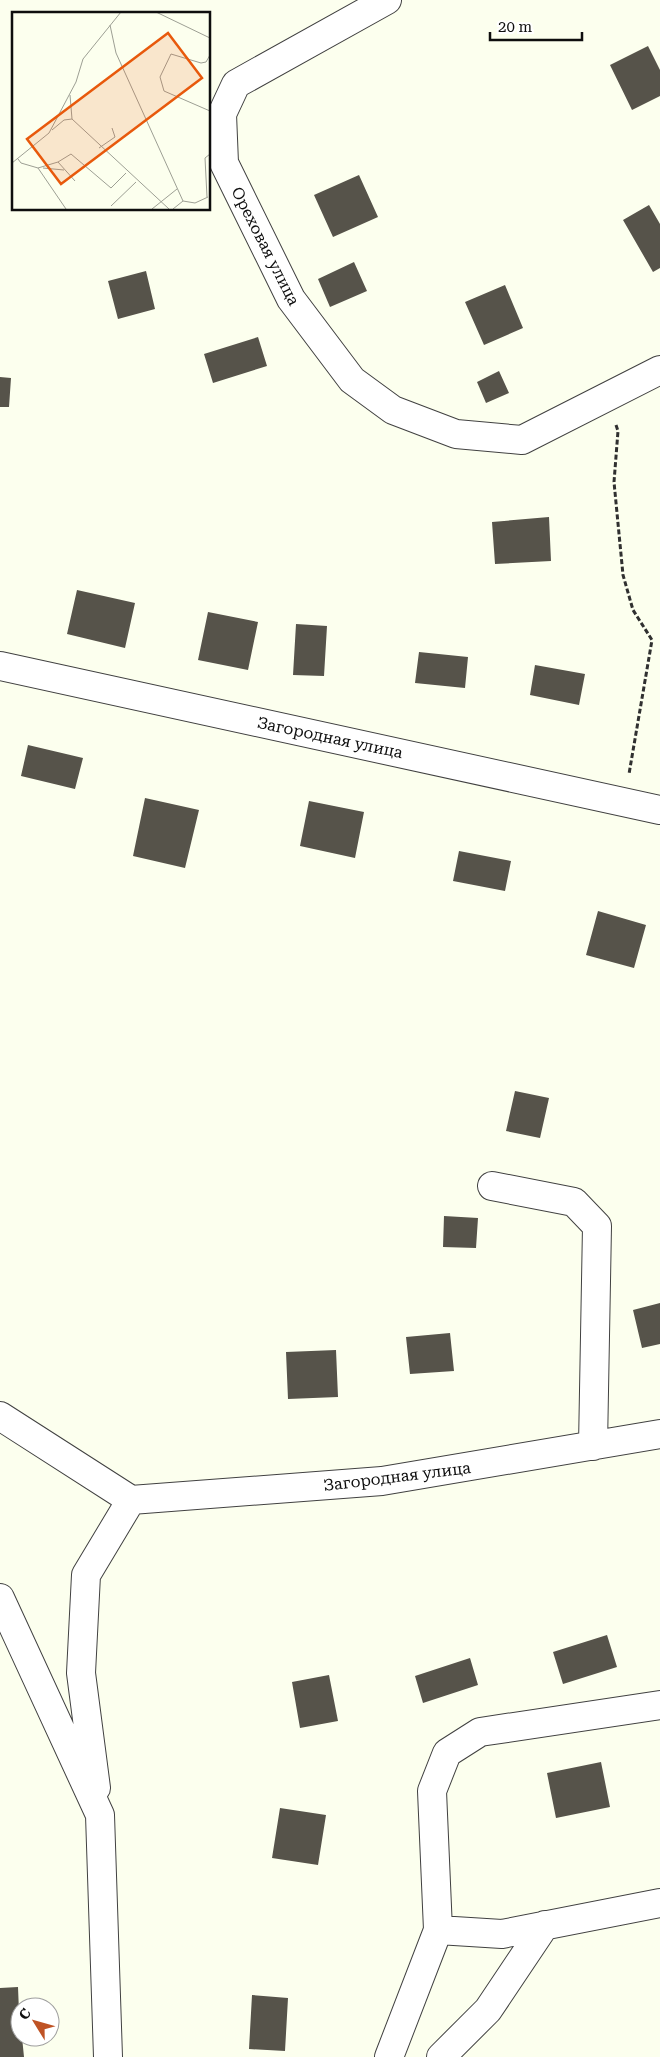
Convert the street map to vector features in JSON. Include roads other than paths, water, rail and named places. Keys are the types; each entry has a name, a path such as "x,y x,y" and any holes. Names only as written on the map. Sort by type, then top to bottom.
{"street":[{"name":"Ореховая улица","path":"387,0 236,84 222,114 224,163 291,299 352,380 392,410 456,434 522,440 660,370"},
{"name":"Загородная улица","path":"0,666 660,810"},
{"path":"492,1186 574,1202 597,1226 593,1446"},
{"path":"0,1416 131,1500 86,1575 81,1673 100,1815 108,2057"},
{"name":"Загородная улица","path":"131,1500 382,1481 660,1434"},
{"path":"0,1598 100,1815"},
{"path":"389,2057 438,1930 432,1792 447,1753 480,1732 660,1705"},
{"path":"438,1930 502,1934 660,1903"},
{"path":"441,2057 488,2010 545,1925"}]}
